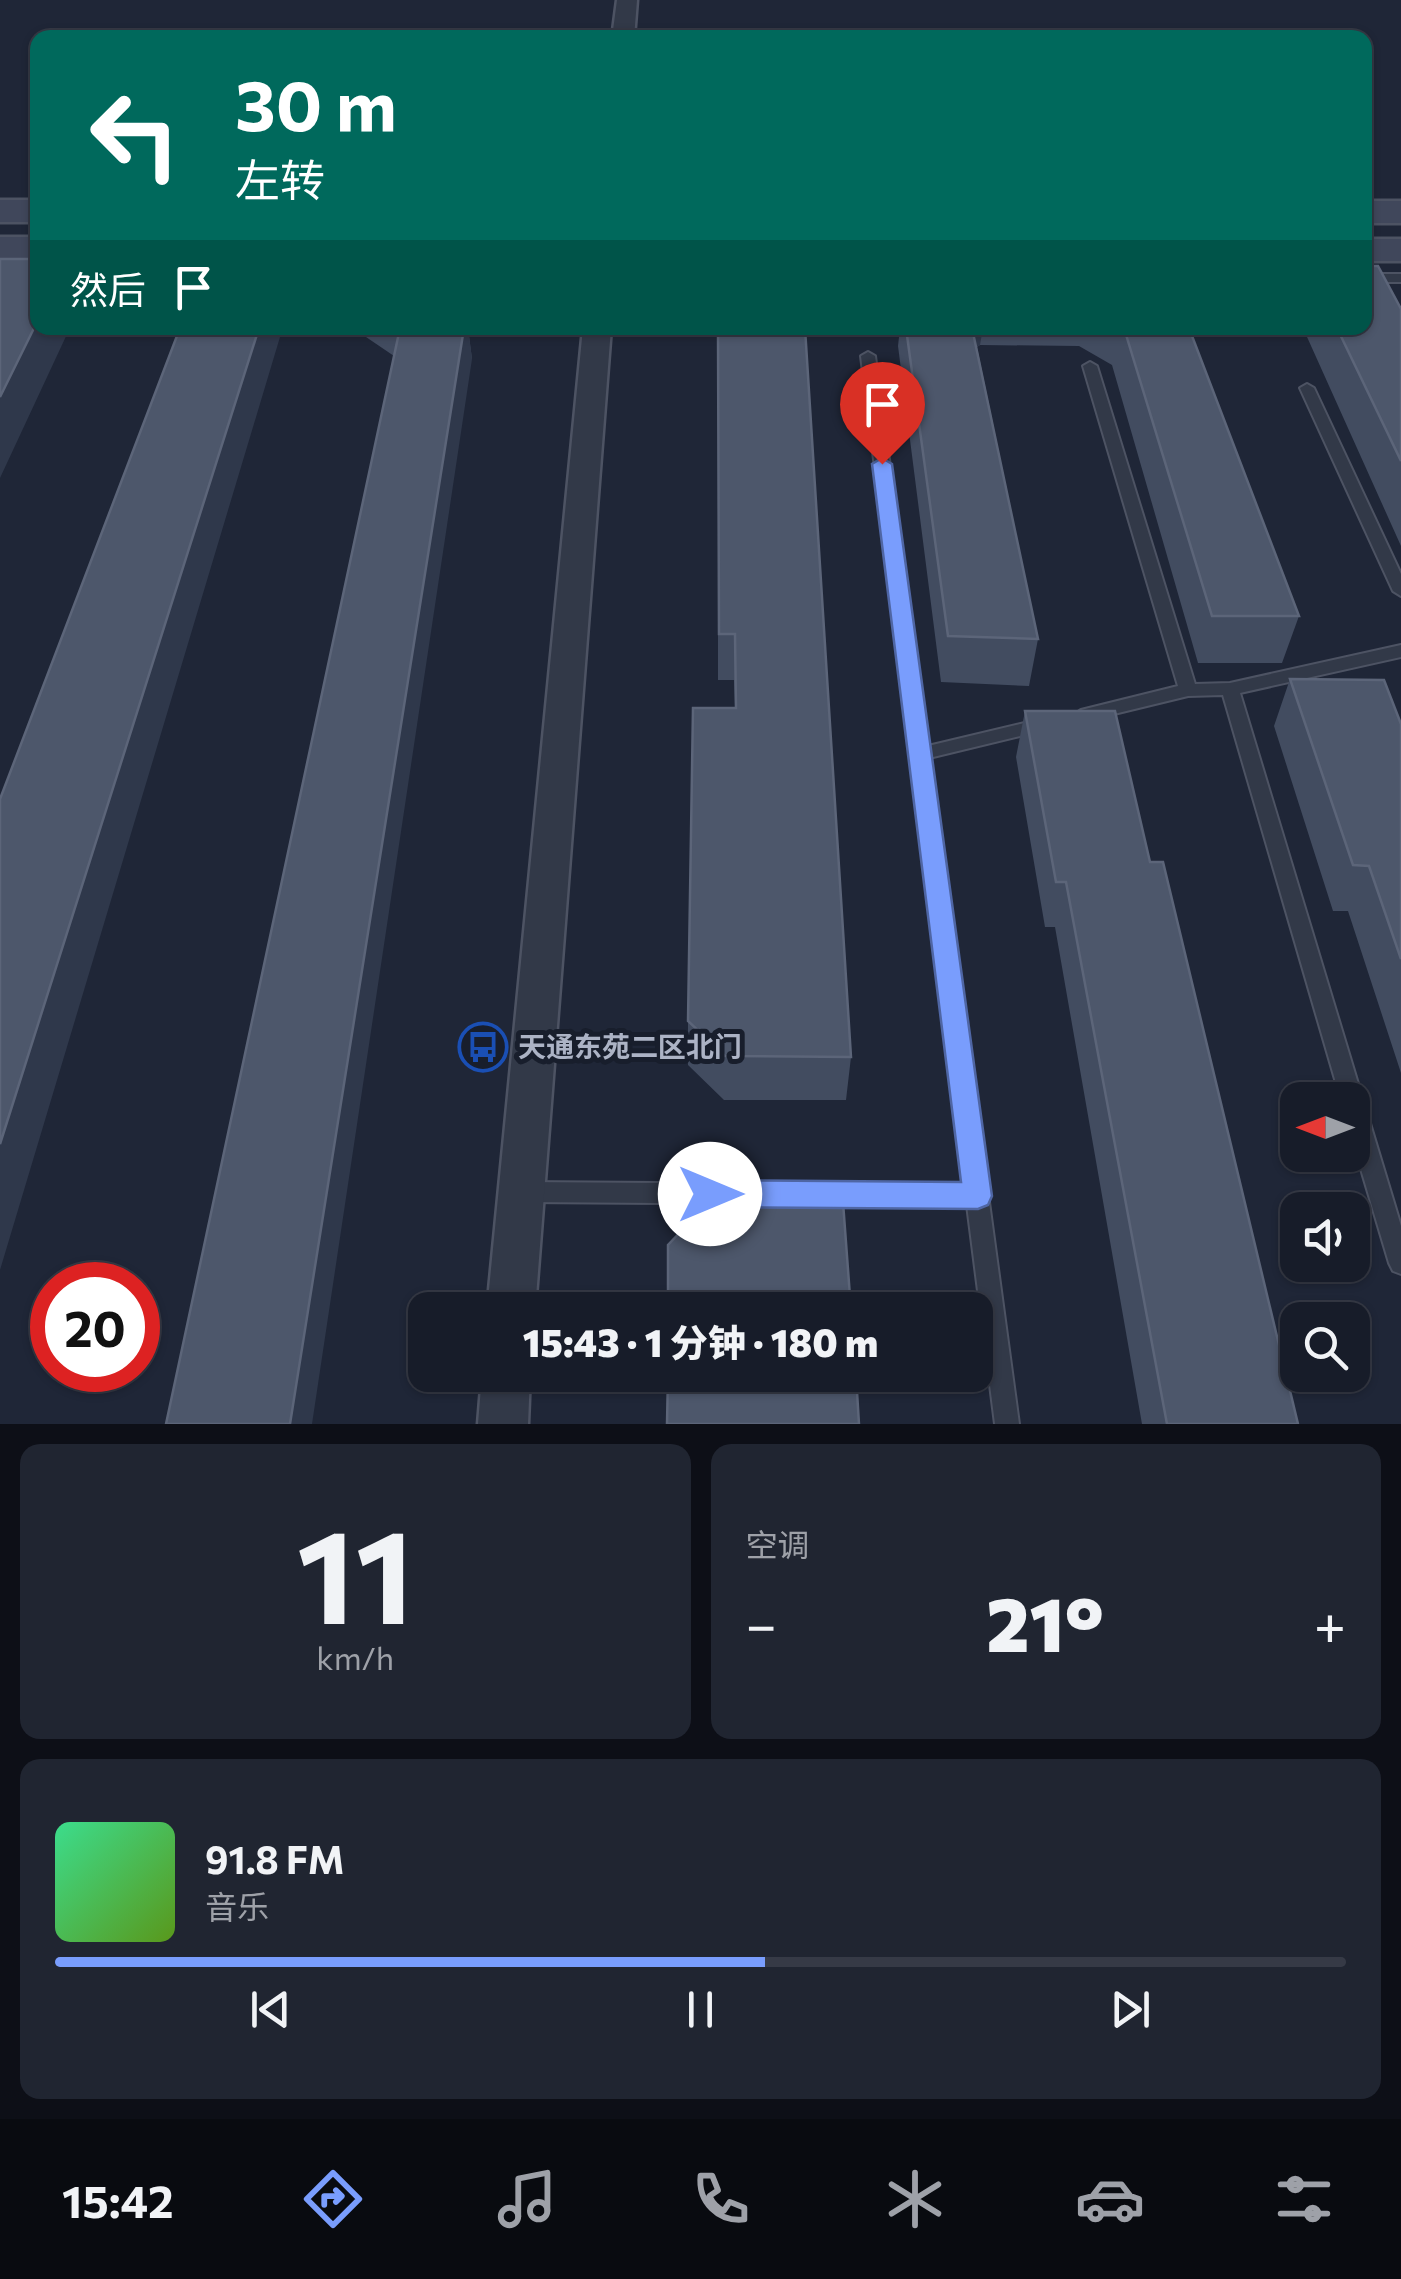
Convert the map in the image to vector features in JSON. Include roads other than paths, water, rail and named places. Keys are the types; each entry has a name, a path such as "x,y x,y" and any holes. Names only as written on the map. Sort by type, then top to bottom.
{"main road":[{"path":"0,210 30,210"},
{"path":"1372,212 1401,212"},
{"path":"0,248 30,248"},
{"path":"1372,250 1401,250"}],"street":[{"path":"624,30 627,0"},
{"path":"512,1292 596,335"},
{"path":"503,1424 505,1392"}],"lane":[{"path":"1372,278 1401,278"},
{"path":"868,356 1007,1424"},
{"path":"1090,366 1188,690"},
{"path":"1307,388 1401,591"},
{"path":"920,754 1188,690 1230,689 1401,651"},
{"path":"1230,689 1347,1082"},
{"path":"1370,1147 1392,1205 1401,1263"},
{"path":"520,1192 978,1196"}],"place":[{"name":"天通东苑二区北门","path":"483,1047"}]}
